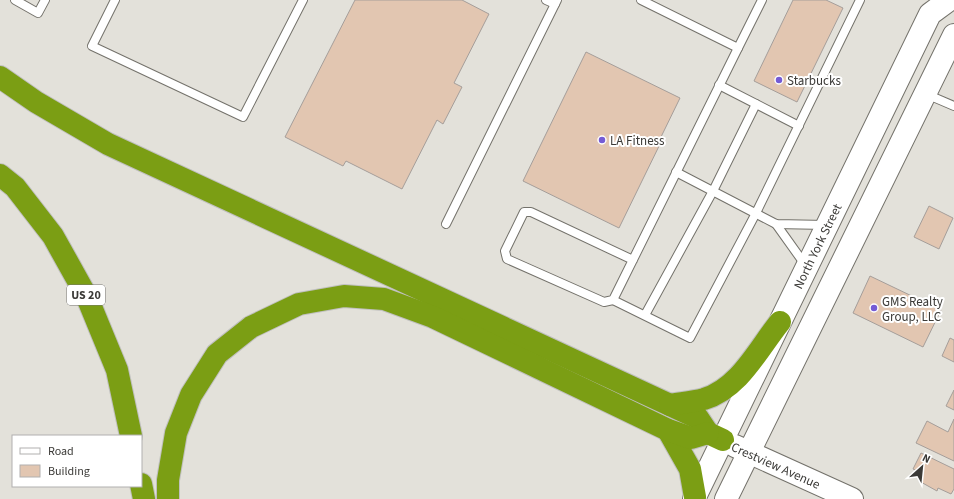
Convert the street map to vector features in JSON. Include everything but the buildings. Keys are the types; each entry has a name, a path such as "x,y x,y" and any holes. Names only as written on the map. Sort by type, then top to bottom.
{"highway":[{"path":"0,77 36,102 108,144 698,418 715,437"},
{"name":"US 20","path":"0,175 15,187 53,236 87,297 117,370 131,435"},
{"path":"168,499 168,480 176,433 191,395 217,354 251,327 299,304 344,296 384,299 433,317 668,430 691,438 715,437"},
{"path":"670,406 704,399 723,389 748,368 762,345 780,322"},
{"path":"668,430 690,469 694,498"},
{"path":"142,487 144,499"}],"main road":[{"name":"North York Street","path":"694,498 715,437 780,322 930,14 949,0"},
{"path":"726,499 954,35"},
{"name":"Crestview Avenue","path":"715,437 852,499"}],"lane":[{"path":"15,0 38,13 45,0"},
{"path":"115,0 92,46 243,117 303,0"},
{"path":"446,224 556,2 546,0"},
{"path":"641,0 738,48"},
{"path":"613,300 762,0"},
{"path":"633,260 531,212 524,212 505,251 507,259 604,302 613,300 690,338 756,213 861,1 860,0"},
{"path":"719,85 799,126"},
{"path":"925,94 954,106"},
{"path":"646,315 713,191 756,104"},
{"path":"676,172 776,224 807,267"},
{"path":"776,224 827,225"}],"place":[{"name":"Starbucks","path":"779,80"},
{"name":"LA Fitness","path":"602,140"},
{"name":"GMS Realty Group, LLC","path":"874,308"}]}
